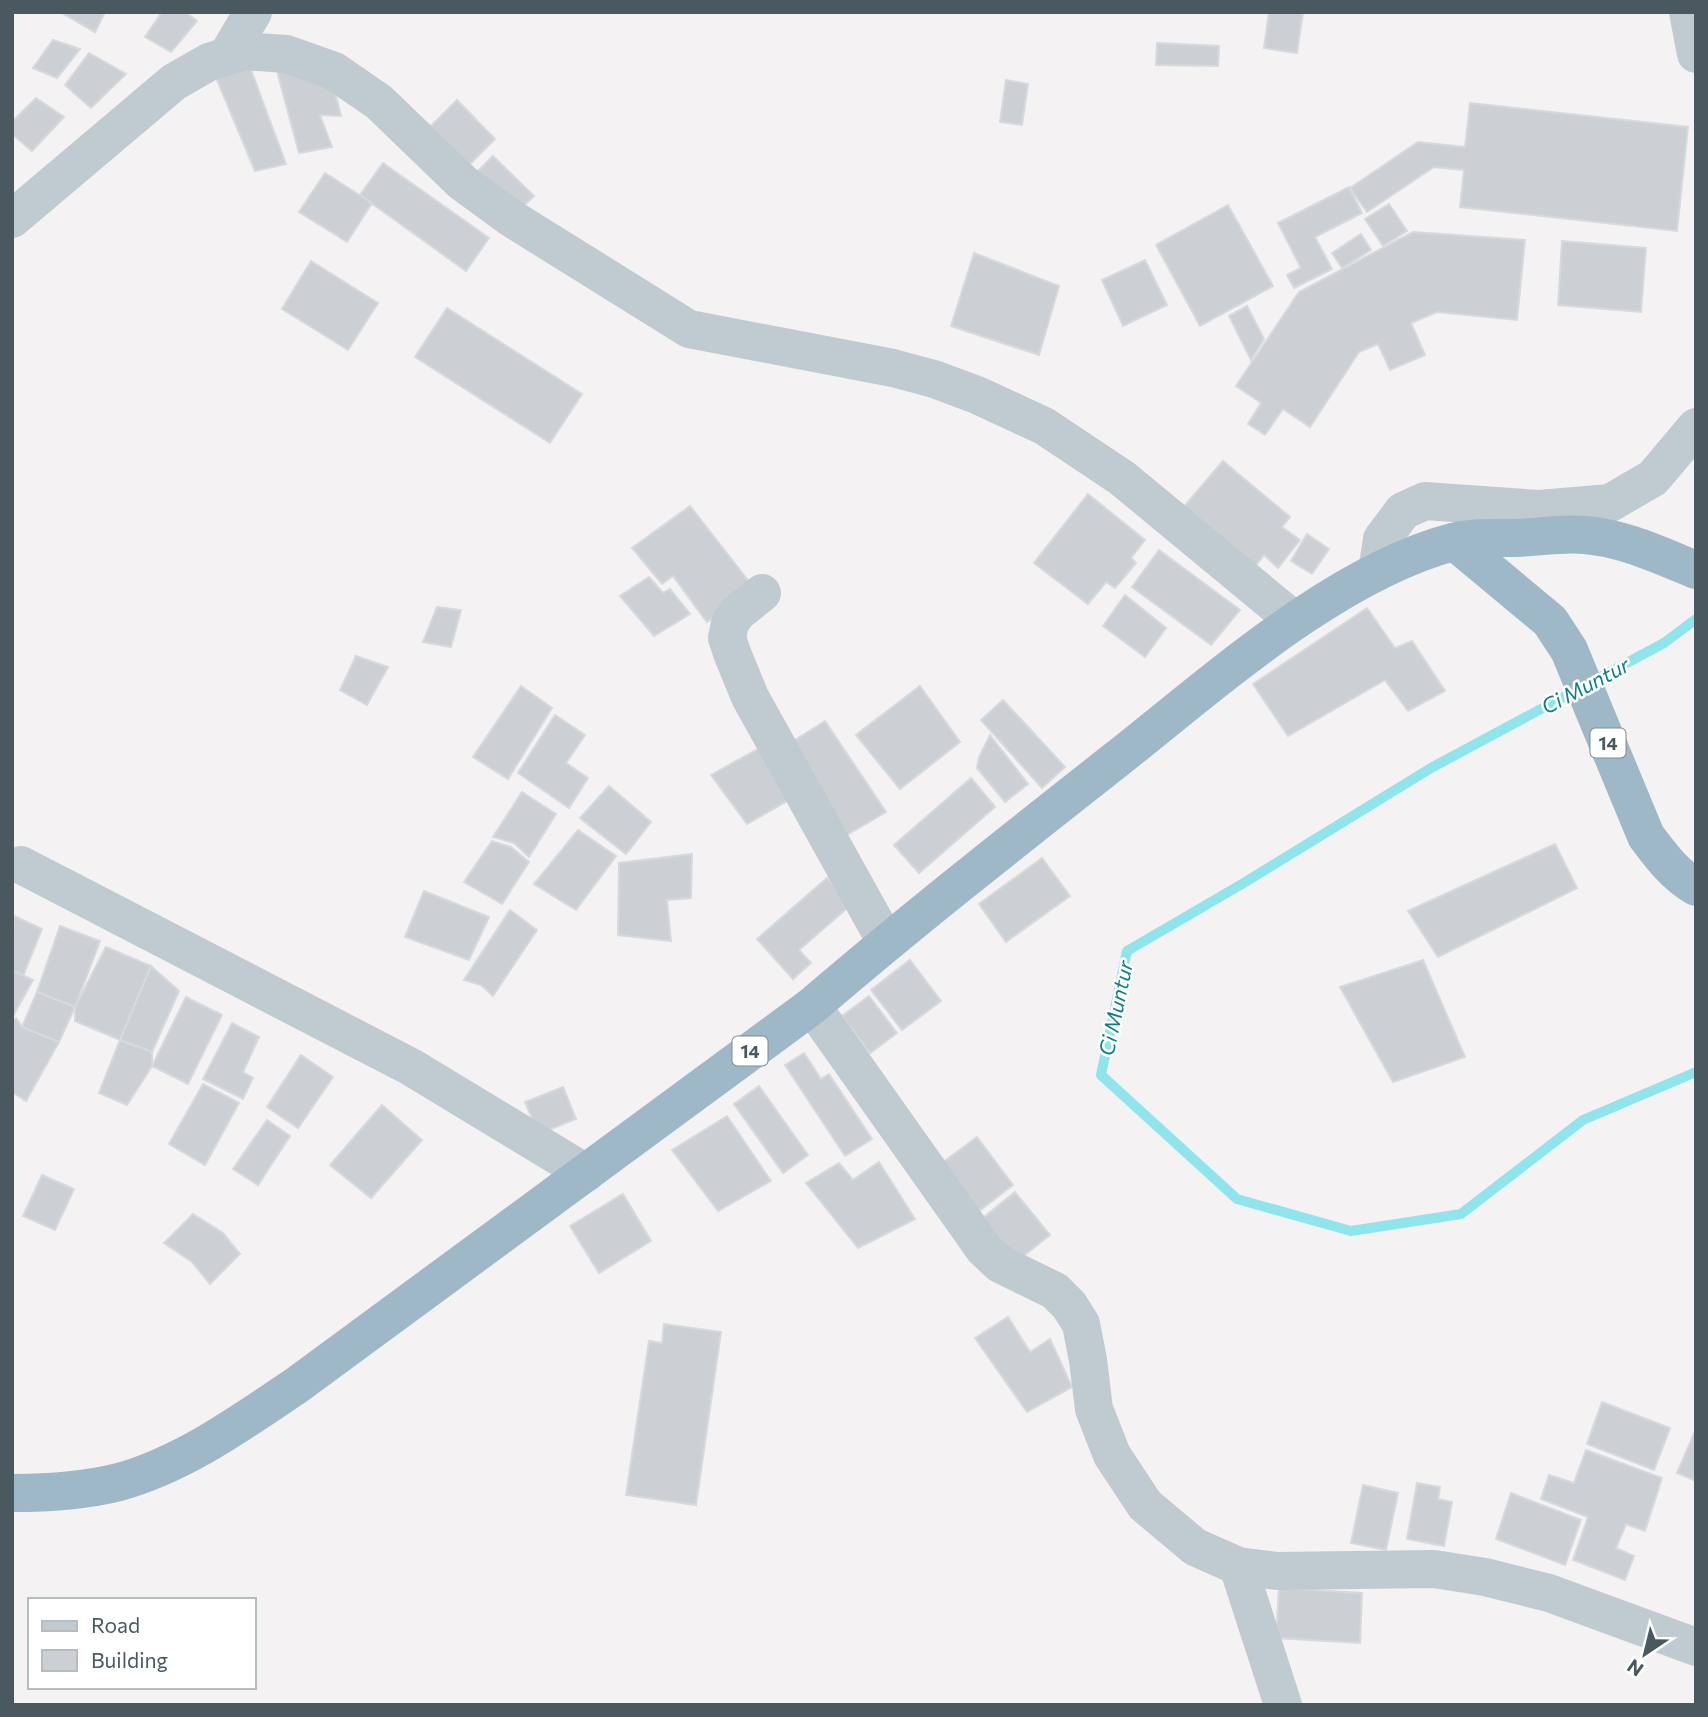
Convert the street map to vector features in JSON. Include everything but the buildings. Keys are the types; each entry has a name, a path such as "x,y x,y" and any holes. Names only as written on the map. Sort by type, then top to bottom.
{"highway":[{"name":"14","path":"12,1493 53,1493 119,1482 177,1460 240,1424 297,1385 812,1006 886,942 1295,621 1377,572 1407,557 1455,541 1585,535 1640,547 1696,570"},
{"name":"14","path":"1455,541 1550,621 1569,650 1646,835 1661,857 1680,877 1696,887"}],"street":[{"path":"227,56 253,12"},
{"path":"1688,12 1696,54"},
{"path":"12,219 174,82 209,62 244,51 286,54 334,71 379,102 463,183 511,218 689,329 880,365 923,376 976,395 1044,426 1122,478 1295,621"},
{"path":"1377,572 1382,539 1403,510 1425,501 1539,509 1610,503 1653,478 1696,428"},
{"path":"762,593 737,612 730,622 727,638 732,653 750,696 886,942"},
{"path":"21,865 411,1067 586,1173"},
{"path":"812,1006 984,1248 1000,1264 1055,1291 1069,1305 1081,1324 1094,1409 1111,1455 1145,1505 1195,1547 1238,1566 1277,1571 1434,1569 1485,1577 1549,1594 1696,1647"},
{"path":"1238,1566 1283,1705"}],"waterway":[{"name":"Ci Muntur","path":"1696,619 1664,643 1431,768 1127,951 1101,1075 1237,1199 1351,1231 1461,1214 1583,1120 1696,1072"}]}
